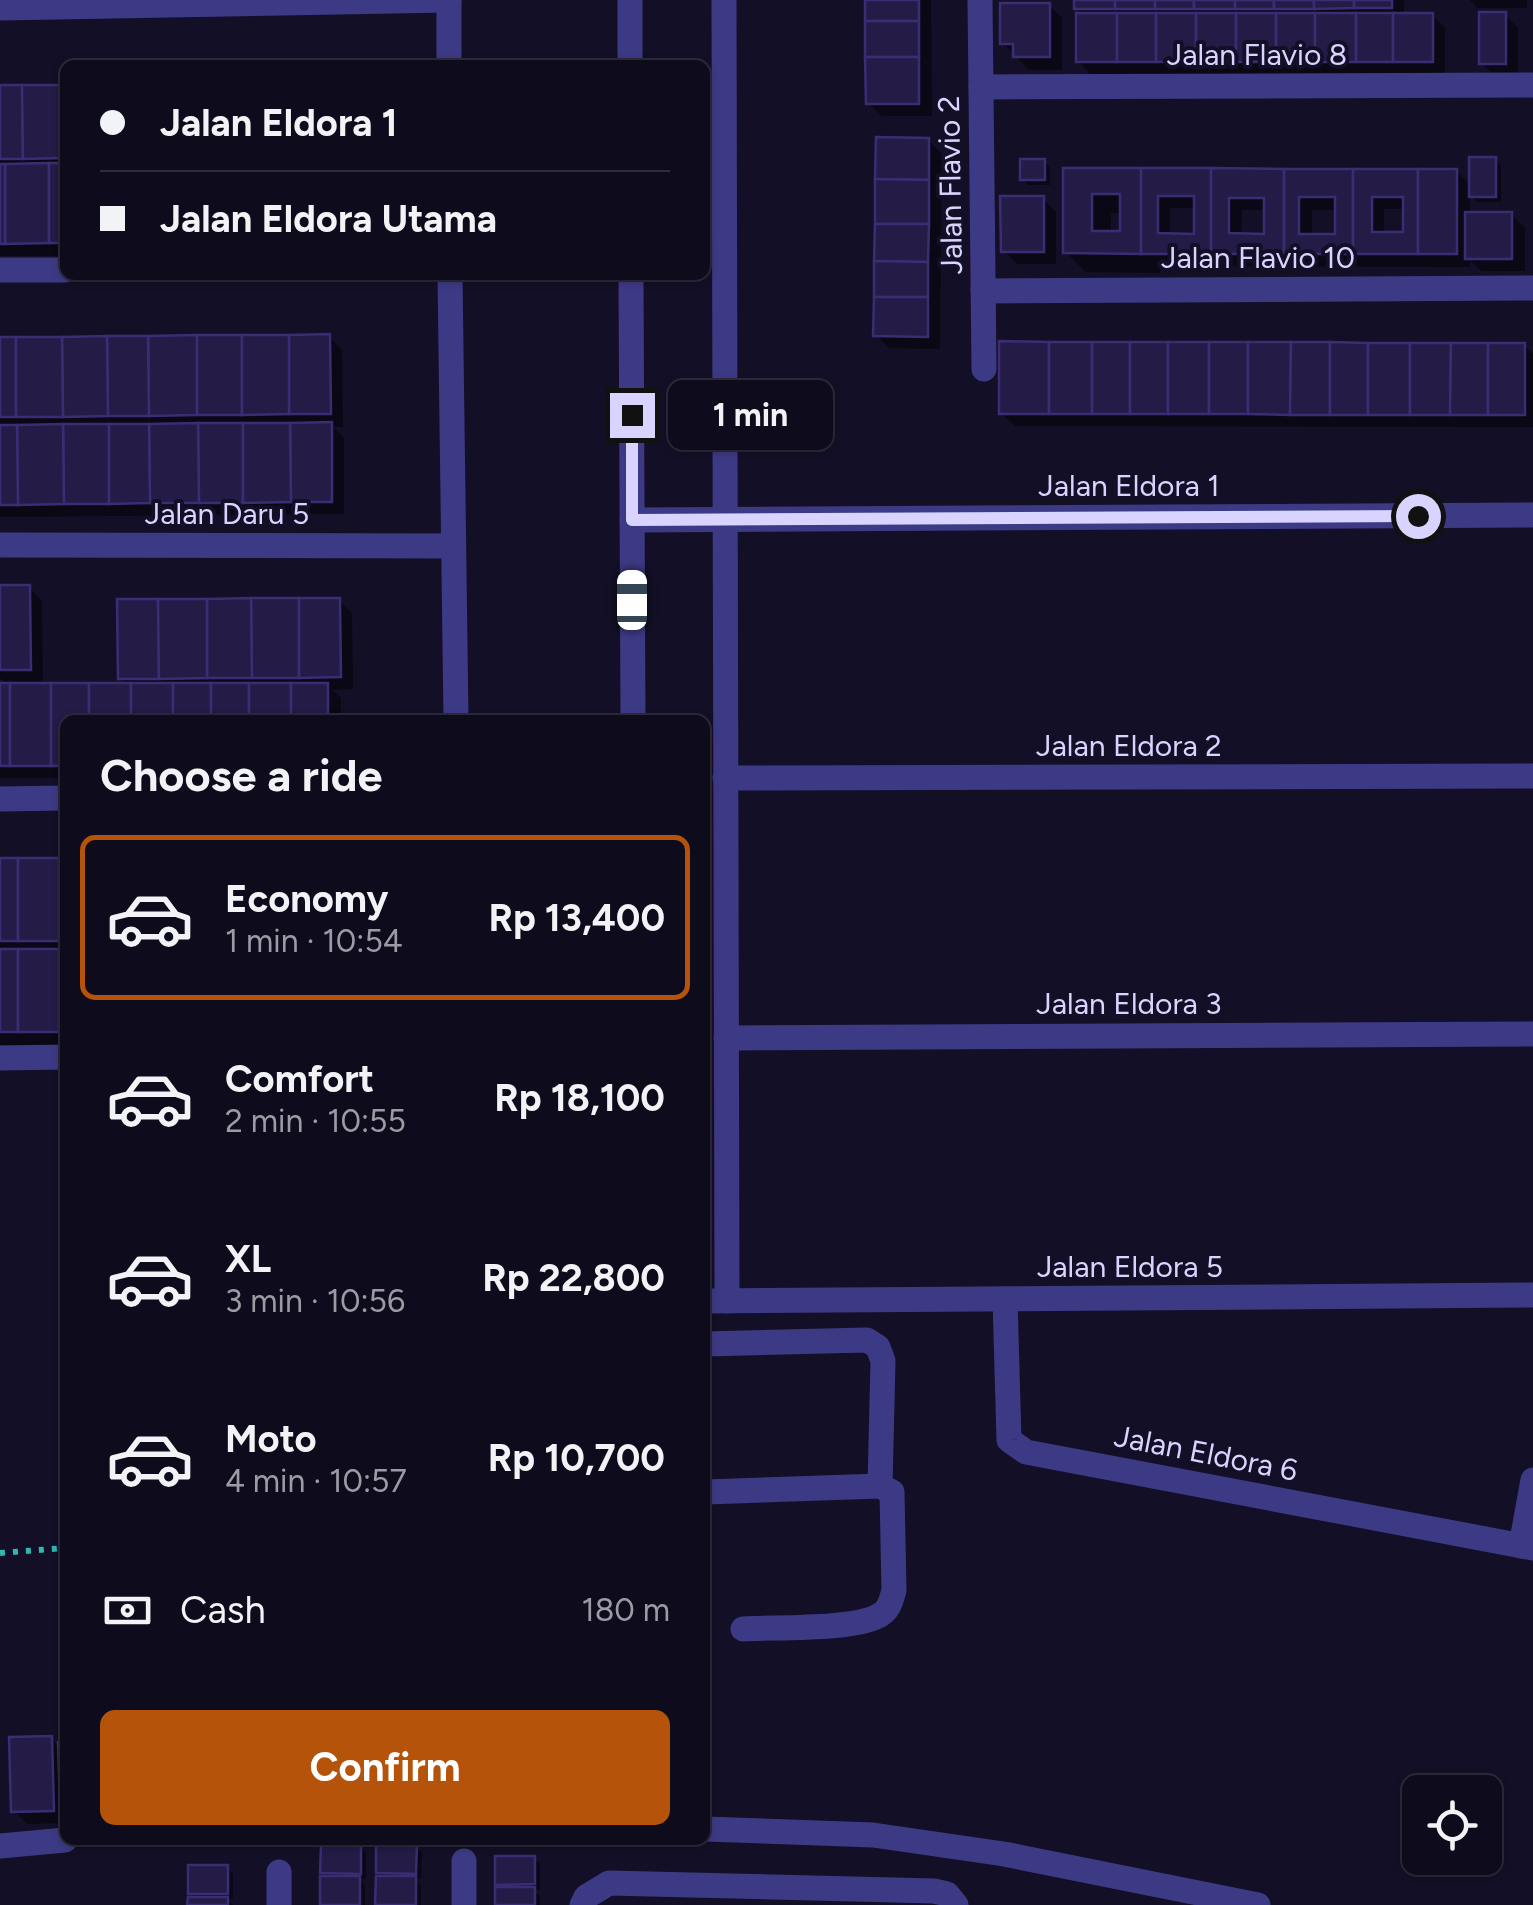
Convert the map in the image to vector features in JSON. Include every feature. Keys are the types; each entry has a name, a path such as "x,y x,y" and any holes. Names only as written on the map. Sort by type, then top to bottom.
{"street":[{"path":"0,8 449,0 449,60"},
{"path":"630,0 630,60"},
{"path":"716,1301 726,1038 724,0"},
{"name":"Jalan Flavio 2","path":"980,0 984,368"},
{"name":"Jalan Flavio 8","path":"981,87 1533,85"},
{"path":"0,270 60,270"},
{"path":"450,280 456,715"},
{"path":"631,280 633,715"},
{"name":"Jalan Flavio 10","path":"983,291 1533,288"},
{"name":"Jalan Eldora 1","path":"632,520 1533,515"},
{"name":"Jalan Daru 5","path":"0,545 453,546"},
{"name":"Jalan Eldora 2","path":"726,778 1533,776"},
{"path":"0,798 60,798"},
{"name":"Jalan Eldora 3","path":"726,1038 1533,1034"},
{"path":"0,1058 60,1057"},
{"name":"Jalan Eldora 5","path":"716,1301 1533,1295"},
{"name":"Jalan Eldora 6","path":"1005,1299 1009,1440 1026,1452 1527,1547"},
{"path":"710,1344 868,1340 878,1347 883,1361 880,1486"},
{"path":"1527,1547 1533,1480"},
{"path":"710,1492 880,1486 892,1492 894,1590 890,1605 879,1616 859,1621 743,1629"},
{"path":"710,1830 873,1835 1004,1854 1258,1905"},
{"path":"0,1846 60,1840"},
{"path":"464,1861 464,1905"},
{"path":"279,1872 279,1905"},
{"path":"582,1905 586,1896 610,1883 934,1890 948,1894 956,1905"}],"path":[{"path":"0,1554 60,1548"}],"building":[{"path":"865,0 919,0 919,21 865,21"},
{"path":"1074,0 1115,0 1115,9 1074,9"},
{"path":"1115,0 1155,0 1155,9 1115,9"},
{"path":"1155,0 1194,0 1194,9 1155,9"},
{"path":"1194,0 1235,0 1235,9 1194,9"},
{"path":"1235,0 1274,0 1274,9 1235,9"},
{"path":"1274,0 1314,0 1314,9 1274,9"},
{"path":"1314,0 1354,0 1354,8 1314,9"},
{"path":"1354,0 1392,0 1392,8 1354,8"},
{"path":"1000,3 1050,3 1050,57 1013,57 1013,44 1000,44"},
{"path":"1479,12 1506,12 1506,64 1479,64"},
{"path":"1076,13 1117,13 1117,62 1076,62"},
{"path":"1117,13 1156,13 1156,62 1117,62"},
{"path":"1156,13 1196,13 1196,62 1156,62"},
{"path":"1196,13 1236,13 1236,62 1196,62"},
{"path":"1236,13 1276,13 1276,62 1236,62"},
{"path":"1276,13 1315,13 1315,62 1276,62"},
{"path":"1315,13 1356,13 1356,62 1315,62"},
{"path":"1356,13 1393,13 1393,62 1356,62"},
{"path":"1393,13 1433,13 1433,62 1393,62"},
{"path":"865,21 919,21 919,57 865,57"},
{"path":"865,57 919,57 919,104 866,104"},
{"path":"0,85 22,85 23,159 0,159"},
{"path":"22,85 60,85 60,158 23,159"},
{"path":"876,137 929,138 929,180 875,179"},
{"path":"1469,157 1496,157 1496,197 1469,197"},
{"path":"1020,159 1045,159 1045,180 1020,180"},
{"path":"49,163 49,243 5,244 5,164"},
{"path":"49,163 60,163 60,243 49,243"},
{"path":"0,164 5,164 5,244 0,244"},
{"path":"1063,168 1141,168 1141,254 1063,253","holes":["1092,194 1120,194 1120,231 1092,231"]},
{"path":"1141,168 1211,168 1211,254 1141,254","holes":["1158,196 1194,196 1194,234 1158,233"]},
{"path":"1211,168 1284,169 1284,254 1211,254","holes":["1229,198 1264,198 1264,234 1229,233"]},
{"path":"1284,169 1353,169 1353,254 1284,254","holes":["1299,197 1335,197 1335,234 1299,234"]},
{"path":"1353,169 1418,169 1418,254 1353,254","holes":["1372,197 1403,197 1403,232 1372,232"]},
{"path":"1418,169 1457,169 1457,254 1418,254"},
{"path":"875,179 929,180 929,224 875,224"},
{"path":"1000,196 1044,196 1044,252 1001,252"},
{"path":"1465,212 1512,212 1512,259 1465,259"},
{"path":"875,224 929,224 928,262 874,261"},
{"path":"874,261 928,262 928,297 874,297"},
{"path":"874,297 928,297 928,337 873,336"},
{"path":"330,334 331,414 289,414 289,335"},
{"path":"197,335 197,415 149,416 148,336"},
{"path":"197,335 242,335 242,415 197,415"},
{"path":"242,335 289,335 289,414 242,415"},
{"path":"107,336 148,336 149,416 108,416"},
{"path":"107,336 108,416 63,417 62,337"},
{"path":"0,337 16,337 16,417 0,417"},
{"path":"16,337 62,337 63,417 16,417"},
{"path":"999,341 1049,342 1049,414 999,414"},
{"path":"1049,342 1092,342 1092,414 1049,414"},
{"path":"1092,342 1130,342 1130,414 1092,414"},
{"path":"1130,342 1168,342 1168,414 1130,414"},
{"path":"1168,342 1209,342 1209,414 1168,414"},
{"path":"1209,342 1248,342 1248,414 1209,414"},
{"path":"1248,342 1291,342 1290,415 1248,414"},
{"path":"1291,342 1330,342 1330,415 1290,415"},
{"path":"1330,342 1368,343 1368,415 1330,415"},
{"path":"1368,343 1410,343 1410,415 1368,415"},
{"path":"1410,343 1451,343 1450,415 1410,415"},
{"path":"1451,343 1488,343 1488,415 1450,415"},
{"path":"1488,343 1525,343 1525,415 1488,415"},
{"path":"332,422 332,502 291,502 290,423"},
{"path":"198,423 243,423 243,503 199,503"},
{"path":"198,423 199,503 150,503 149,424"},
{"path":"243,423 290,423 291,502 243,503"},
{"path":"63,424 109,424 109,504 64,504"},
{"path":"63,424 64,504 18,505 17,425"},
{"path":"109,424 149,424 150,503 109,504"},
{"path":"0,425 17,425 18,505 0,505"},
{"path":"0,585 30,585 31,670 0,670"},
{"path":"251,598 299,598 299,678 252,678"},
{"path":"251,598 252,678 207,678 207,599"},
{"path":"299,598 340,598 341,677 299,678"},
{"path":"117,599 158,599 159,679 118,679"},
{"path":"158,599 207,599 207,678 159,679"},
{"path":"0,683 10,683 10,766 0,766"},
{"path":"10,683 51,683 51,766 10,766"},
{"path":"51,683 89,683 89,715 60,715 60,766 51,766"},
{"path":"89,683 131,683 131,715 89,715"},
{"path":"131,683 173,683 173,715 131,715"},
{"path":"173,683 211,683 211,715 173,715"},
{"path":"211,683 249,683 249,715 211,715"},
{"path":"249,683 291,683 291,715 249,715"},
{"path":"291,683 328,683 328,715 291,715"},
{"path":"0,858 18,858 18,941 0,941"},
{"path":"18,858 59,858 59,941 18,941"},
{"path":"59,858 60,858 60,941"},
{"path":"0,949 18,949 18,1032 0,1032"},
{"path":"18,949 59,949 59,1032 18,1032"},
{"path":"59,949 60,949 60,1032"},
{"path":"52,1736 54,1811 11,1812 9,1737"},
{"path":"58,1742 60,1742 60,1809"},
{"path":"321,1845 361,1845 361,1874 320,1873"},
{"path":"376,1845 417,1845 416,1874 376,1873"},
{"path":"495,1856 535,1856 535,1884 495,1885"},
{"path":"188,1865 228,1865 228,1894 188,1894"},
{"path":"320,1876 360,1876 360,1905 320,1905"},
{"path":"376,1876 416,1876 416,1905 375,1905"},
{"path":"495,1887 535,1887 535,1905 495,1905"},
{"path":"188,1897 228,1897 228,1905 187,1905"}],"route":[{"path":"632,415 632,520 1418,516"}]}
